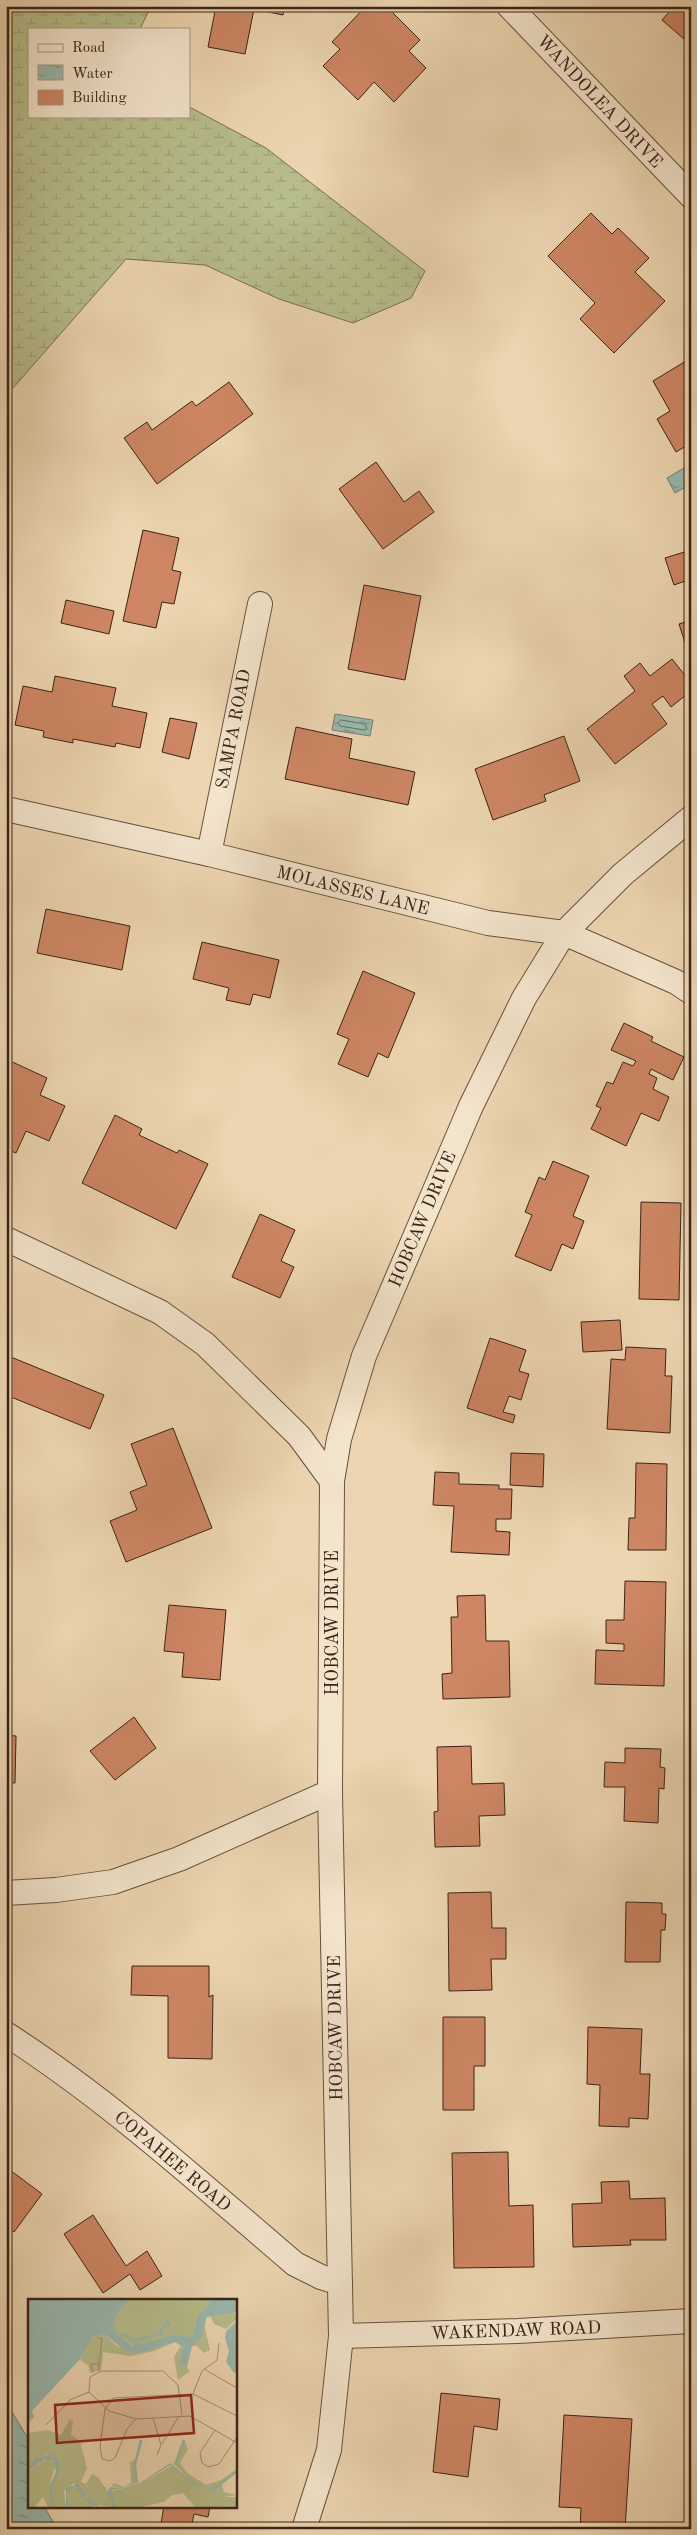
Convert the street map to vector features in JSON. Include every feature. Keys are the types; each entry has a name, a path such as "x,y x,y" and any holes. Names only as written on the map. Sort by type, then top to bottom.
{"street":[{"name":"WANDOLEA DRIVE","path":"509,6 691,196"},
{"name":"SAMPA ROAD","path":"208,854 260,604"},
{"name":"MOLASSES LANE","path":"6,809 208,854 472,919 564,933 667,978 691,992"},
{"name":"HOBCAW DRIVE","path":"304,2529 329,2450 341,2336 330,1792 332,1481 339,1439 364,1356 399,1271 471,1106 524,998 564,933 624,874 691,818"},
{"path":"6,1239 160,1312 205,1344 299,1436 332,1481"},
{"path":"6,1894 56,1890 113,1882 179,1859 330,1792"},
{"name":"COPAHEE ROAD","path":"6,2034 75,2080 134,2127 295,2264 321,2277 340,2283"},
{"name":"WAKENDAW ROAD","path":"341,2336 518,2331 691,2321"}],"green space":[{"path":"6,6 151,6 140,28 28,28 28,118 190,118 190,108 266,148 425,271 411,298 353,323 279,299 205,265 126,259 6,396"}],"water":[{"path":"691,464 691,484 675,493 667,478"},
{"path":"335,714 373,720 370,736 332,730"},
{"path":"6,2402 28,2438 28,2508 45,2508 57,2529 6,2529"}],"building":[{"path":"216,6 285,6 283,15 254,9 245,54 208,47"},
{"path":"366,6 386,6 420,40 409,51 426,68 394,102 374,82 358,100 323,66 340,49 332,42"},
{"path":"665,6 691,6 691,31 684,39 662,20 670,11"},
{"path":"591,213 612,234 618,228 649,258 635,272 665,301 614,353 580,319 595,303 548,256"},
{"path":"691,358 691,443 676,452 657,419 670,411 653,381"},
{"path":"229,382 253,414 157,484 124,438 147,422 152,430 192,401 196,406"},
{"path":"376,462 404,502 419,491 434,512 383,549 339,489"},
{"path":"143,530 179,538 172,570 181,572 174,604 162,602 156,628 123,621"},
{"path":"691,550 691,579 674,585 665,558"},
{"path":"364,585 421,596 405,680 348,669"},
{"path":"66,600 114,611 109,634 61,623"},
{"path":"691,620 691,654 689,655 679,624"},
{"path":"672,659 691,683 691,691 671,707 663,696 652,704 667,724 615,764 587,729 635,691 624,676 640,663 650,676"},
{"path":"55,676 116,688 112,706 147,713 140,748 116,743 115,747 73,739 73,743 43,737 44,731 15,725 23,686 52,692"},
{"path":"170,718 197,723 189,759 162,752"},
{"path":"296,727 352,739 349,758 415,772 408,805 285,779"},
{"path":"564,736 580,781 544,795 546,801 493,820 475,769"},
{"path":"46,909 130,926 122,970 37,953"},
{"path":"202,942 279,960 270,998 253,994 250,1005 226,1000 229,988 193,979"},
{"path":"363,971 415,993 388,1058 378,1053 368,1077 338,1064 349,1039 337,1034"},
{"path":"624,1023 653,1037 651,1041 684,1057 673,1080 651,1069 649,1074 657,1078 653,1089 669,1097 659,1121 641,1113 626,1146 591,1129 601,1108 596,1106 607,1082 613,1084 623,1062 633,1066 636,1061 611,1050"},
{"path":"6,1059 47,1078 40,1095 65,1106 49,1141 26,1131 16,1153 6,1149"},
{"path":"115,1115 142,1129 139,1135 177,1153 179,1150 208,1164 176,1229 82,1183"},
{"path":"553,1161 589,1176 573,1216 584,1221 573,1249 562,1244 551,1271 515,1256 532,1215 525,1212 539,1177 545,1180"},
{"path":"641,1202 681,1203 679,1300 639,1299"},
{"path":"260,1214 295,1230 281,1261 294,1267 280,1298 232,1277"},
{"path":"620,1320 622,1350 583,1352 581,1322"},
{"path":"490,1338 526,1350 519,1371 529,1374 521,1400 509,1396 503,1412 515,1415 513,1423 467,1408"},
{"path":"626,1347 666,1349 665,1376 672,1376 670,1433 607,1429 611,1359 625,1360"},
{"path":"6,1355 104,1395 90,1429 6,1395"},
{"path":"173,1428 212,1528 126,1562 110,1521 137,1510 130,1492 147,1485 131,1444"},
{"path":"511,1453 544,1454 543,1487 510,1485"},
{"path":"636,1463 667,1464 666,1550 628,1550 629,1518 635,1518"},
{"path":"435,1472 459,1473 459,1484 499,1485 499,1489 512,1489 511,1519 496,1519 496,1531 510,1532 509,1555 451,1552 454,1506 433,1505"},
{"path":"625,1581 666,1582 664,1686 595,1684 596,1650 624,1651 624,1644 606,1643 606,1620 624,1620"},
{"path":"485,1595 486,1641 509,1641 510,1697 443,1699 442,1674 452,1673 451,1617 458,1617 457,1596"},
{"path":"169,1605 226,1610 220,1680 182,1677 184,1653 164,1651"},
{"path":"134,1717 156,1748 115,1780 90,1751"},
{"path":"6,1735 16,1736 15,1783 6,1782"},
{"path":"471,1746 472,1784 504,1783 505,1815 479,1816 480,1846 435,1847 434,1812 438,1811 437,1747"},
{"path":"625,1748 661,1749 660,1767 665,1768 664,1789 659,1788 658,1823 624,1821 625,1787 604,1787 605,1762 625,1763"},
{"path":"491,1892 492,1928 506,1928 506,1959 491,1959 492,1990 449,1991 448,1893"},
{"path":"626,1902 662,1903 662,1914 666,1914 665,1930 661,1930 660,1962 625,1962"},
{"path":"132,1966 209,1966 209,1997 213,1995 212,2059 168,2058 168,1996 131,1995"},
{"path":"443,2017 485,2017 485,2066 474,2066 474,2110 443,2110"},
{"path":"588,2027 642,2029 640,2074 650,2074 648,2119 629,2118 629,2127 599,2126 600,2085 587,2084"},
{"path":"508,2152 509,2206 533,2205 534,2267 454,2268 452,2153"},
{"path":"6,2167 42,2194 14,2232 6,2227"},
{"path":"629,2181 630,2199 665,2198 666,2240 630,2240 631,2245 573,2247 572,2204 602,2203 601,2182"},
{"path":"93,2215 126,2266 147,2251 162,2276 140,2290 130,2274 103,2293 64,2234"},
{"path":"441,2393 500,2399 497,2430 474,2426 468,2477 433,2472"},
{"path":"564,2415 632,2419 625,2529 580,2529 581,2508 559,2507"},
{"path":"164,2508 210,2508 208,2517 194,2514 191,2529 160,2529"}]}
